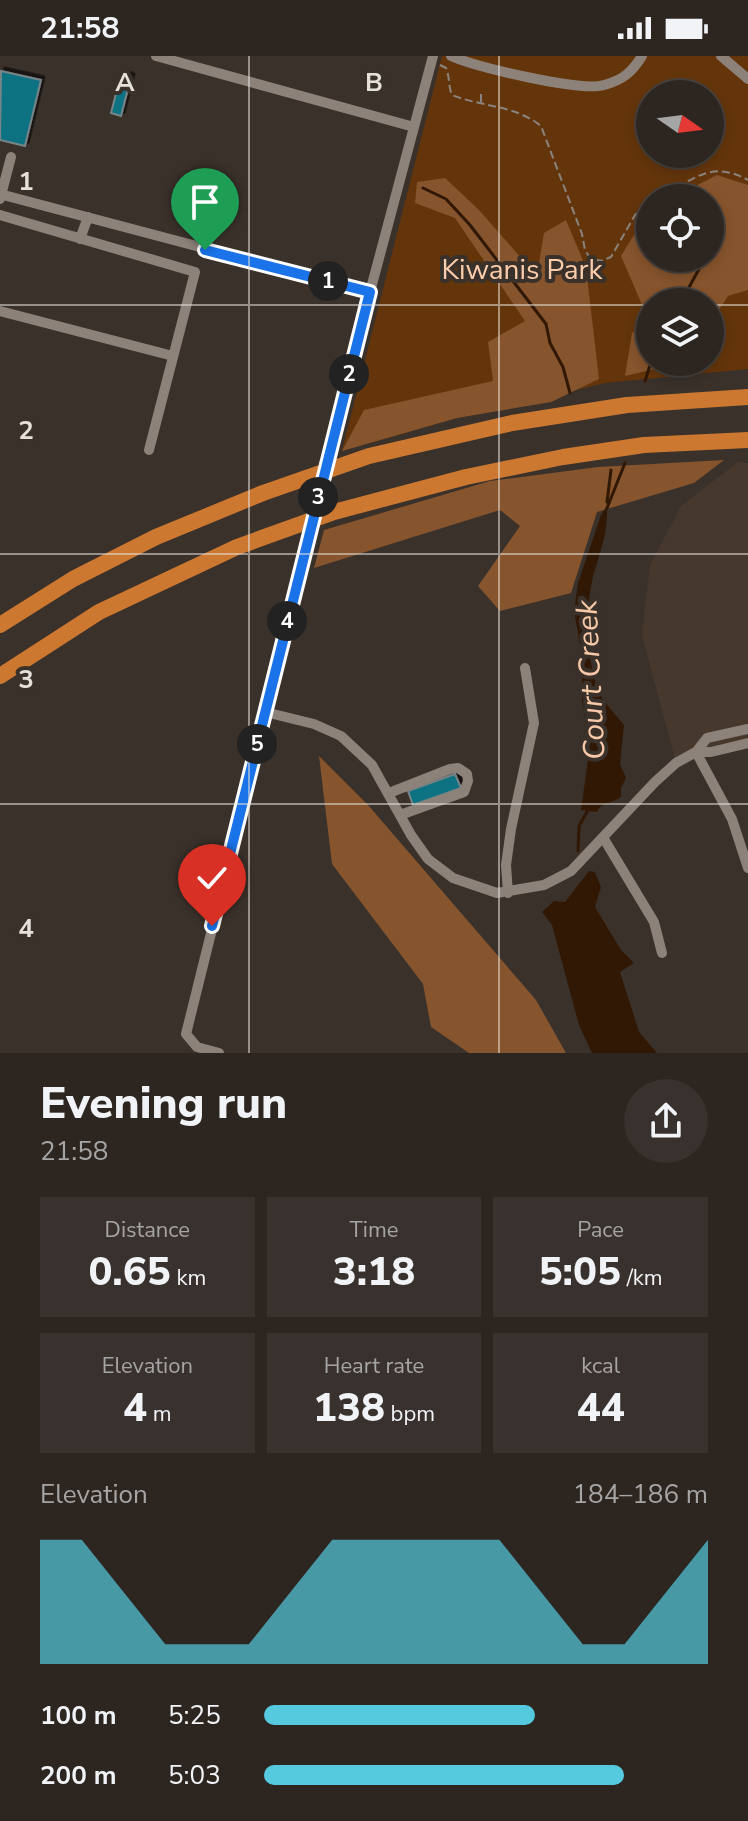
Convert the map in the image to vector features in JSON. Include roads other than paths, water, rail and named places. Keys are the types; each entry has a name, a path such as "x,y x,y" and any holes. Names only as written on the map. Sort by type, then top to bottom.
{"highway":[{"path":"0,625 73,579 156,537 263,493 369,456 512,423 627,405 748,397"},
{"path":"0,676 99,612 237,547 334,512 466,477 563,457 644,445 748,440"}],"street":[{"path":"451,56 469,64 576,85 601,86 629,75 642,56"},
{"path":"721,56 748,79"},
{"path":"163,57 414,127"},
{"path":"219,1053 197,1047 186,1034 303,555 432,59"},
{"path":"11,157 1,196 370,292"},
{"path":"0,215 195,272 149,450"},
{"path":"80,239 88,217"},
{"path":"0,311 173,356"},
{"path":"508,893 506,865 511,829 534,723 525,668"},
{"path":"265,712 314,724 341,736 372,765 418,847 438,869 470,886 508,893 559,878 604,839 655,782 676,763 696,752 707,738 748,729"},
{"path":"696,752 711,752 748,743"},
{"path":"696,752 732,819 748,868"},
{"path":"389,793 450,769 458,768 467,774 464,792 400,815"},
{"path":"604,839 654,922 662,953"}],"water":[{"path":"607,506 605,533 589,600 589,647 598,690 624,725 620,764 626,778 621,797 604,804 597,812 581,810 590,745 582,701 582,655 574,611 578,583 601,515"},
{"path":"589,871 595,872 601,887 595,907 621,950 634,963 620,972 639,1032 657,1053 592,1053 579,1025 552,925 542,912 554,901 565,902"}],"waterway":[{"path":"423,188 446,199 470,225 546,324 550,343 563,367 570,393"},
{"name":"Court Creek","path":"689,288 697,272"},
{"name":"Court Creek","path":"645,381 647,376"},
{"name":"Court Creek","path":"607,508 625,463"},
{"path":"607,502 611,470"},
{"name":"Court Creek","path":"578,851 579,826 588,810"}],"park label":[{"name":"Kiwanis Park","path":"522,270"}]}
